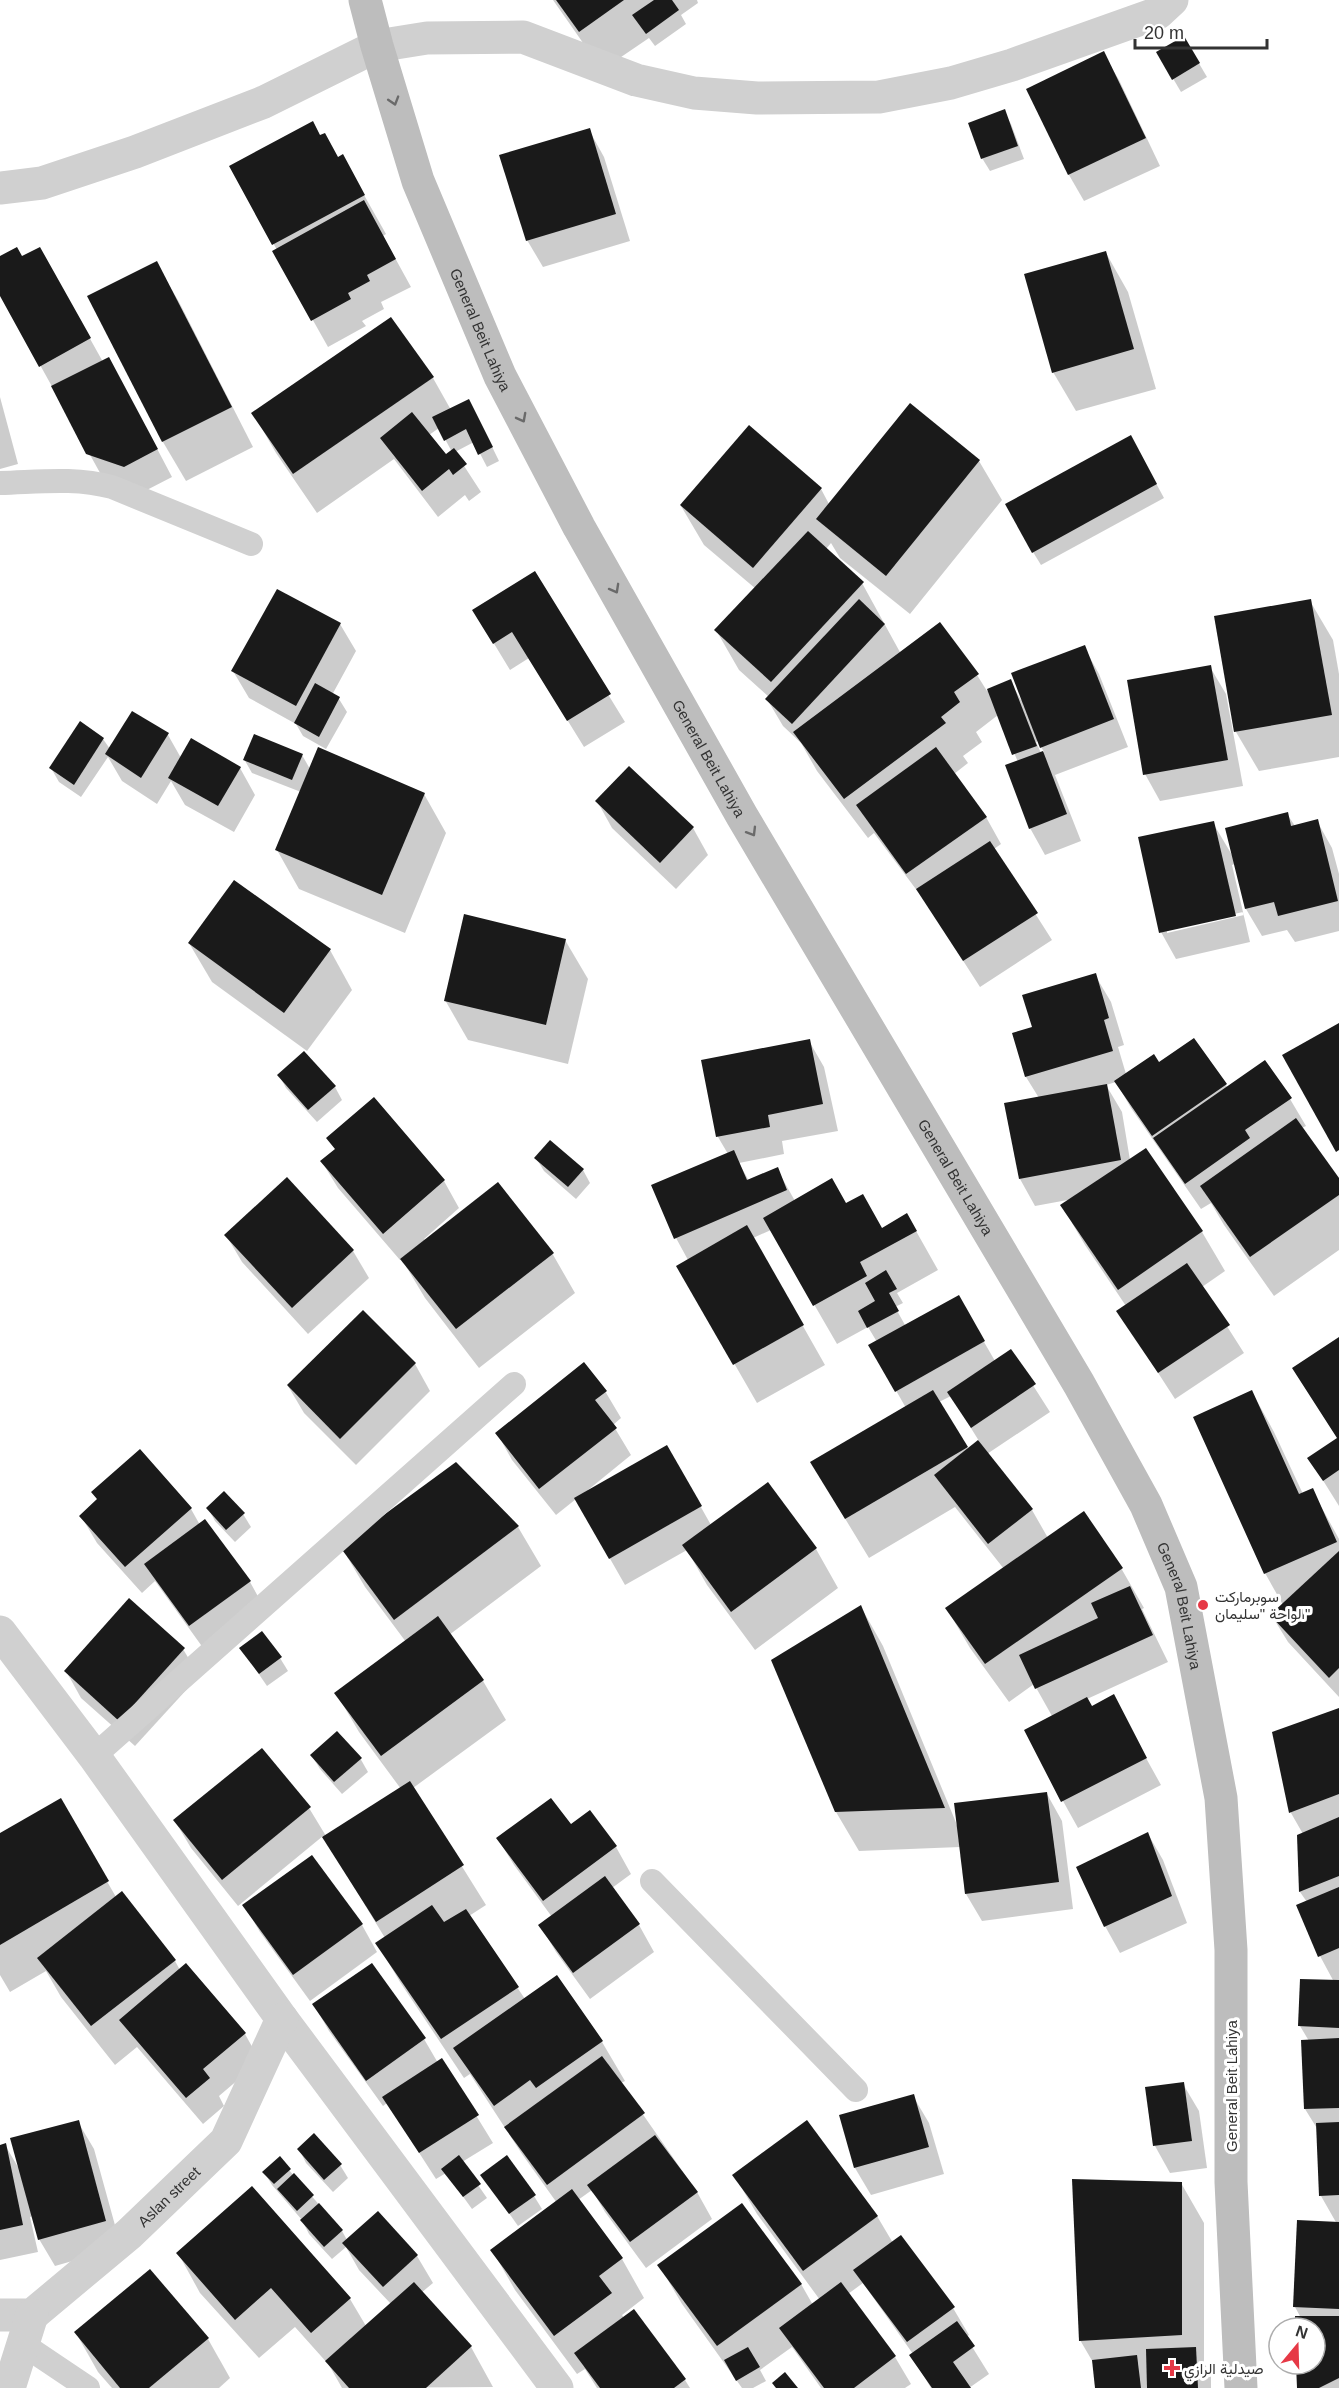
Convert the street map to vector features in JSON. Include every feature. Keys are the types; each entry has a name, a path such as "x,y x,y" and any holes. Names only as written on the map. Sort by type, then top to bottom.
{"main road":[{"name":"General Beit Lahiya","path":"365,0 418,181 500,376 579,527 742,816 1079,1384 1146,1505 1181,1587 1221,1798 1231,1950 1231,2182 1241,2388"}],"street":[{"path":"0,188 42,183 135,152 264,102 377,45 427,38 523,38 636,80 694,93 757,98 879,97 951,83 1012,65 1158,12 1172,0"},
{"path":"0,1632 94,1756 282,2019 557,2388"},
{"name":"Aslan street","path":"28,2330 226,2141 282,2019"},
{"path":"0,2315 28,2330 9,2388"}],"lane":[{"path":"0,483 44,480 91,482 112,487 251,544"},
{"path":"94,1756 514,1384"},
{"path":"652,1881 856,2090"},
{"path":"28,2330 88,2388"}],"building":[{"path":"556,0 624,0 579,32"},
{"path":"654,0 672,0 679,10 646,34 632,15"},
{"path":"1184,36 1200,63 1172,80 1156,52"},
{"path":"1104,51 1146,138 1068,175 1026,89"},
{"path":"1005,109 1018,146 981,159 968,123"},
{"path":"313,121 320,135 325,133 338,157 343,154 365,195 272,245 229,166"},
{"path":"590,128 616,214 526,241 499,155"},
{"path":"364,200 396,259 367,275 370,281 348,293 351,299 311,321 272,251"},
{"path":"17,247 22,256 40,247 91,338 39,367 0,296 0,256"},
{"path":"1106,251 1134,349 1052,373 1024,274"},
{"path":"157,261 232,407 162,442 87,296"},
{"path":"391,317 434,377 293,474 251,413"},
{"path":"109,357 158,449 124,467 86,454 51,386"},
{"path":"469,399 493,447 478,455 466,429 444,441 432,417"},
{"path":"910,403 980,460 886,576 816,519"},
{"path":"412,412 446,454 454,448 467,464 453,475 449,469 422,491 380,438"},
{"path":"749,425 822,488 753,568 680,505"},
{"path":"1131,435 1157,484 1032,553 1005,504"},
{"path":"808,531 864,582 771,682 714,630"},
{"path":"535,571 611,694 567,721 512,632 493,644 472,610"},
{"path":"277,589 341,623 296,706 231,671"},
{"path":"859,599 885,624 792,724 765,699"},
{"path":"1311,599 1332,715 1234,732 1214,616"},
{"path":"940,622 979,674 954,692 960,702 941,717 946,723 844,799 793,732"},
{"path":"1085,645 1114,719 1040,748 1011,673"},
{"path":"1211,665 1228,760 1143,775 1127,680"},
{"path":"1011,679 1037,746 1012,755 987,689"},
{"path":"315,683 340,697 319,737 294,723"},
{"path":"132,711 169,733 141,778 105,754"},
{"path":"80,721 104,738 74,785 49,768"},
{"path":"254,734 303,754 292,780 243,760"},
{"path":"191,738 241,767 218,806 168,778"},
{"path":"318,747 425,793 382,895 275,850"},
{"path":"936,747 987,817 906,874 856,805"},
{"path":"1043,751 1067,814 1029,829 1005,765"},
{"path":"629,766 694,827 660,863 595,801"},
{"path":"1288,812 1291,826 1318,819 1338,901 1278,916 1274,902 1245,909 1225,828"},
{"path":"1214,821 1236,916 1159,933 1138,837"},
{"path":"990,841 1038,913 963,961 916,889"},
{"path":"234,880 331,949 284,1013 188,943"},
{"path":"464,914 566,939 546,1025 444,1001"},
{"path":"1096,973 1109,1018 1104,1020 1113,1051 1025,1077 1012,1033 1032,1027 1022,995"},
{"path":"1339,1023 1339,1150 1336,1152 1282,1055"},
{"path":"1194,1038 1227,1084 1152,1136 1114,1081 1154,1054 1159,1062"},
{"path":"810,1039 823,1104 768,1115 770,1127 716,1137 701,1060"},
{"path":"304,1051 336,1086 308,1110 277,1075"},
{"path":"1265,1060 1292,1098 1245,1130 1250,1138 1185,1184 1153,1138"},
{"path":"1107,1084 1121,1160 1019,1179 1004,1103"},
{"path":"374,1097 445,1180 383,1234 320,1161 335,1149 326,1138"},
{"path":"1296,1118 1339,1178 1339,1195 1250,1257 1200,1186"},
{"path":"550,1140 584,1169 568,1187 534,1158"},
{"path":"1146,1148 1203,1231 1118,1290 1060,1205"},
{"path":"734,1150 747,1180 778,1167 787,1190 674,1239 651,1185"},
{"path":"287,1177 354,1250 292,1308 224,1235"},
{"path":"832,1178 846,1203 863,1194 882,1228 907,1213 917,1231 860,1262 867,1276 813,1306 763,1218"},
{"path":"498,1182 554,1253 456,1329 400,1259"},
{"path":"747,1225 804,1325 733,1365 676,1266"},
{"path":"1187,1263 1230,1325 1158,1373 1116,1311"},
{"path":"886,1270 897,1289 889,1293 899,1311 867,1328 858,1311 875,1301 865,1283"},
{"path":"959,1295 985,1341 895,1392 868,1345"},
{"path":"363,1310 416,1363 340,1439 287,1385"},
{"path":"1339,1337 1339,1470 1323,1481 1307,1458 1337,1438 1292,1368"},
{"path":"1011,1349 1036,1384 971,1428 947,1392"},
{"path":"584,1362 607,1391 595,1400 617,1428 539,1489 495,1433"},
{"path":"933,1390 968,1447 845,1519 810,1462"},
{"path":"1252,1390 1299,1494 1313,1488 1337,1542 1264,1574 1193,1417"},
{"path":"978,1440 1033,1509 988,1544 934,1475"},
{"path":"667,1445 702,1506 609,1559 574,1498"},
{"path":"140,1449 192,1508 125,1567 79,1516 97,1499 91,1492"},
{"path":"456,1462 519,1526 394,1620 340,1547"},
{"path":"768,1482 817,1548 731,1612 682,1545"},
{"path":"224,1491 245,1513 226,1530 206,1508"},
{"path":"1084,1511 1123,1568 985,1664 945,1608"},
{"path":"205,1519 251,1581 189,1626 144,1564"},
{"path":"1339,1551 1339,1668 1329,1678 1270,1615"},
{"path":"1130,1586 1153,1635 1035,1689 1019,1655 1098,1618 1091,1603"},
{"path":"129,1598 185,1648 119,1721 64,1671"},
{"path":"861,1605 945,1808 835,1812 771,1660"},
{"path":"438,1616 484,1680 381,1756 334,1693"},
{"path":"262,1631 282,1657 259,1674 239,1648"},
{"path":"1114,1694 1147,1758 1061,1802 1024,1730 1087,1697 1092,1706"},
{"path":"1339,1708 1339,1794 1289,1813 1272,1732"},
{"path":"337,1731 362,1758 334,1782 310,1755"},
{"path":"262,1748 311,1807 222,1880 173,1820"},
{"path":"410,1781 464,1865 376,1922 322,1837"},
{"path":"1047,1792 1059,1882 965,1894 954,1803"},
{"path":"61,1798 109,1881 0,1945 0,1833"},
{"path":"551,1798 571,1824 590,1810 617,1846 543,1901 496,1838"},
{"path":"1339,1817 1339,1876 1299,1892 1297,1835"},
{"path":"1148,1832 1172,1896 1104,1927 1076,1867"},
{"path":"312,1855 363,1924 293,1975 242,1905"},
{"path":"605,1876 640,1924 573,1973 538,1925"},
{"path":"1339,1887 1339,1948 1318,1957 1296,1905"},
{"path":"122,1891 176,1960 91,2026 37,1958"},
{"path":"432,1905 444,1922 466,1909 519,1987 441,2039 375,1943"},
{"path":"186,1963 246,2033 203,2069 210,2078 186,2098 119,2020"},
{"path":"372,1963 426,2038 366,2081 312,2004"},
{"path":"557,1975 603,2041 536,2088 530,2080 494,2106 453,2048"},
{"path":"1300,1979 1339,1980 1339,2028 1298,2026"},
{"path":"1339,2038 1339,2108 1304,2109 1301,2040"},
{"path":"602,2056 645,2113 547,2185 504,2127"},
{"path":"442,2058 479,2115 419,2153 382,2097"},
{"path":"1184,2082 1192,2141 1153,2146 1145,2087"},
{"path":"914,2094 929,2147 854,2168 839,2115"},
{"path":"79,2120 106,2221 38,2240 10,2138"},
{"path":"807,2120 878,2216 803,2271 732,2175"},
{"path":"1339,2122 1339,2195 1319,2196 1316,2123"},
{"path":"314,2133 342,2164 324,2180 297,2149"},
{"path":"655,2135 698,2192 630,2242 587,2185"},
{"path":"6,2143 23,2225 0,2230 0,2145"},
{"path":"459,2155 481,2184 463,2197 441,2169"},
{"path":"507,2155 536,2195 509,2214 480,2175"},
{"path":"280,2156 291,2169 274,2184 262,2172"},
{"path":"294,2173 314,2195 297,2211 277,2189"},
{"path":"1072,2179 1182,2182 1182,2335 1079,2341"},
{"path":"252,2186 351,2298 311,2333 271,2288 235,2320 176,2253"},
{"path":"572,2189 623,2258 599,2276 612,2293 554,2336 490,2250"},
{"path":"319,2203 343,2230 324,2247 300,2220"},
{"path":"742,2203 802,2284 717,2346 657,2265"},
{"path":"378,2211 418,2255 383,2287 342,2243"},
{"path":"1297,2220 1339,2222 1339,2309 1293,2307"},
{"path":"901,2235 955,2307 907,2342 853,2270"},
{"path":"150,2269 209,2338 149,2388 120,2388 74,2332"},
{"path":"414,2282 472,2346 426,2388 349,2388 325,2361"},
{"path":"841,2282 896,2356 854,2388 824,2388 779,2328"},
{"path":"634,2309 686,2379 674,2388 600,2388 574,2353"},
{"path":"1327,2316 1339,2316 1339,2378 1319,2388 1297,2388 1296,2376 1327,2376"},
{"path":"957,2321 975,2346 953,2362 971,2388 932,2388 909,2355"},
{"path":"748,2347 760,2367 736,2381 724,2360"},
{"name":"صيدلية الرازي","path":"1196,2347 1198,2388 1147,2388 1146,2349"},
{"path":"1137,2355 1141,2388 1095,2388 1092,2360"},
{"path":"785,2372 798,2388 776,2388 772,2383"}],"place":[{"name":"سوبرماركت الواحة \"سليمان\"","path":"1203,1605"},
{"name":"صيدلية الرازي","path":"1172,2368"}]}
